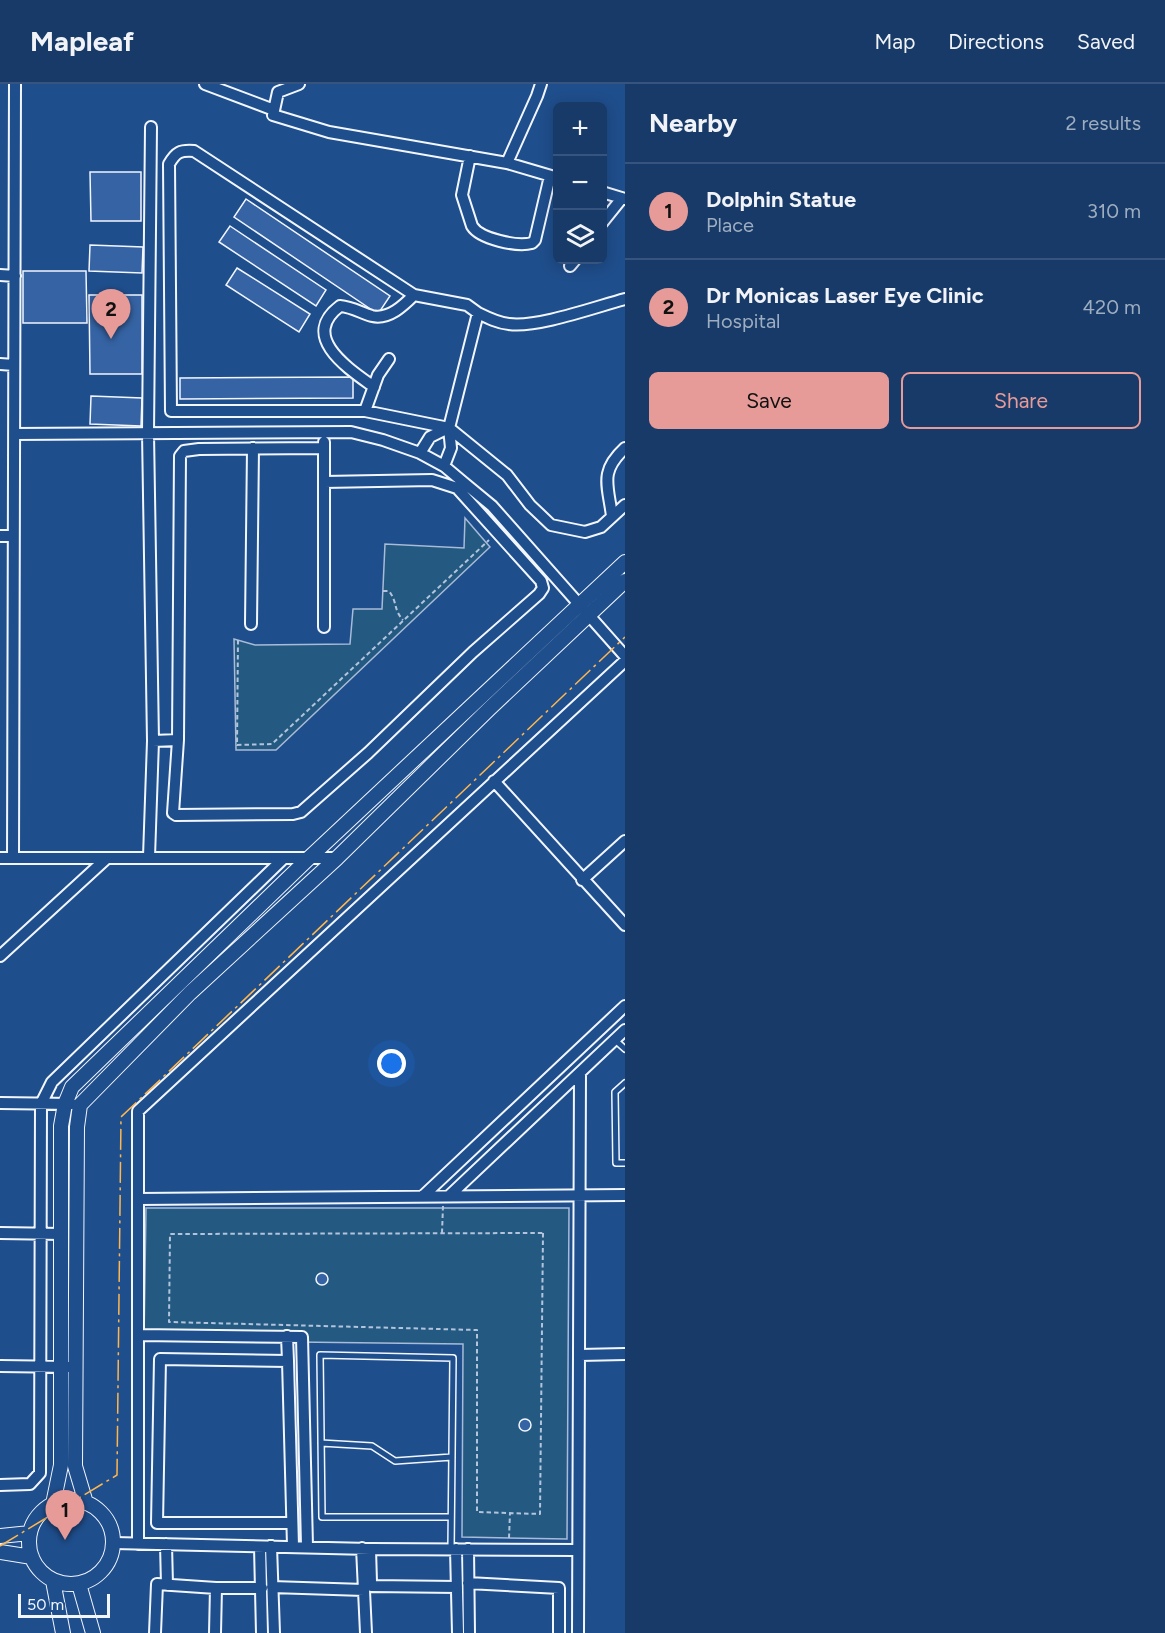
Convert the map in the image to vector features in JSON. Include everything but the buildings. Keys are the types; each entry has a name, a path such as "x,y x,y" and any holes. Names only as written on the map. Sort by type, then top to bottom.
{"street":[{"path":"205,84 274,110"},
{"path":"299,84 278,92 273,115 329,132 507,163 553,177"},
{"path":"507,163 541,84"},
{"path":"13,858 15,89"},
{"path":"149,857 153,741 148,433 151,126"},
{"path":"625,299 533,323 512,325 498,322 467,305 414,295 194,151 183,150 175,154 170,164 171,411 365,411 449,428 507,475 530,505 551,525 585,532 602,527 625,505"},
{"path":"470,156 462,195 472,225 478,233 485,237 520,244 532,243 553,180"},
{"path":"607,193 624,198 607,219"},
{"path":"0,275 15,276"},
{"path":"374,387 330,351 325,337 332,312 340,306 353,307 374,317 398,310 414,295"},
{"path":"444,466 452,448 449,428 478,313"},
{"path":"365,411 378,375 389,359"},
{"path":"0,364 14,365"},
{"path":"420,453 430,437 449,428"},
{"path":"324,432 324,627"},
{"path":"14,434 351,432 420,453 444,466 492,506 625,656"},
{"path":"251,624 252,448"},
{"path":"324,448 199,449 184,452 180,456 178,740 173,813 176,815 293,814 301,812 368,753 543,588 542,581 457,488 432,480 324,482"},
{"path":"612,516 607,470 613,459 625,448"},
{"path":"0,536 13,536"},
{"path":"53,1504 61,1465 68,1367 76,1126 80,1105 190,993 337,858 584,610 625,562"},
{"path":"86,1503 75,1466 62,1234 62,1126 64,1104 72,1087 309,858 584,610 625,581"},
{"path":"138,1544 138,1111 625,661"},
{"path":"153,741 178,740"},
{"path":"494,781 625,925"},
{"path":"582,880 625,841"},
{"path":"0,858 337,858"},
{"path":"0,956 107,858"},
{"path":"0,1485 30,1484 40,1473 41,1104 52,1082 284,858"},
{"path":"423,1196 625,1006"},
{"path":"446,1196 625,1030"},
{"path":"578,1633 580,1073"},
{"path":"0,1103 80,1105"},
{"path":"139,1199 625,1195"},
{"path":"0,1233 62,1234"},
{"path":"139,1335 303,1337 307,1546"},
{"path":"287,1336 293,1546"},
{"path":"580,1355 625,1354"},
{"path":"288,1361 160,1359 157,1522 292,1523"},
{"path":"0,1366 68,1367"},
{"path":"75,1500 86,1503 98,1509 107,1519 114,1543 112,1555 100,1574 90,1580 80,1584 62,1584 53,1581 37,1567 32,1557 29,1545 30,1533 39,1516 53,1504 75,1500"},
{"path":"0,1536 30,1533"},
{"path":"114,1543 366,1549 578,1550"},
{"path":"166,1544 167,1585"},
{"path":"266,1546 274,1633"},
{"path":"366,1549 366,1633"},
{"path":"453,1549 462,1585 469,1633"},
{"path":"458,1633 468,1549"},
{"path":"0,1552 32,1557"},
{"path":"53,1581 63,1633"},
{"path":"80,1584 93,1633"},
{"path":"155,1633 157,1584 216,1588 462,1585 559,1588 559,1633"},
{"path":"262,1633 269,1586"},
{"path":"366,1587 373,1633"},
{"path":"215,1633 216,1588"}],"lane":[{"path":"615,1040 625,1049"},
{"path":"625,1083 615,1092 616,1163 625,1163"},
{"path":"451,1517 322,1517 320,1355 453,1358 451,1517 453,1549"},
{"path":"321,1443 372,1446 395,1461 452,1457"}],"path":[{"path":"238,640 237,745 272,744 497,532"},
{"path":"383,591 389,591 395,598 396,612 404,621"},
{"path":"442,1233 446,1196"},
{"path":"442,1233 543,1233 540,1514 477,1512 477,1330 169,1322 170,1234 442,1233"},
{"path":"508,1549 510,1513"}],"shaded area":[{"path":"465,518 490,547 276,750 236,750 234,639 255,645 350,644 353,609 382,609 385,544 464,548"},
{"path":"146,1208 569,1208 567,1539 462,1537 463,1344 144,1340"}],"power":[{"path":"0,1546 117,1475 121,1117 625,637"}],"place":[{"name":"Dr Monicas Laser Eye Clinic","path":"111,339"},
{"name":"Dolphin Statue","path":"65,1540"}]}
